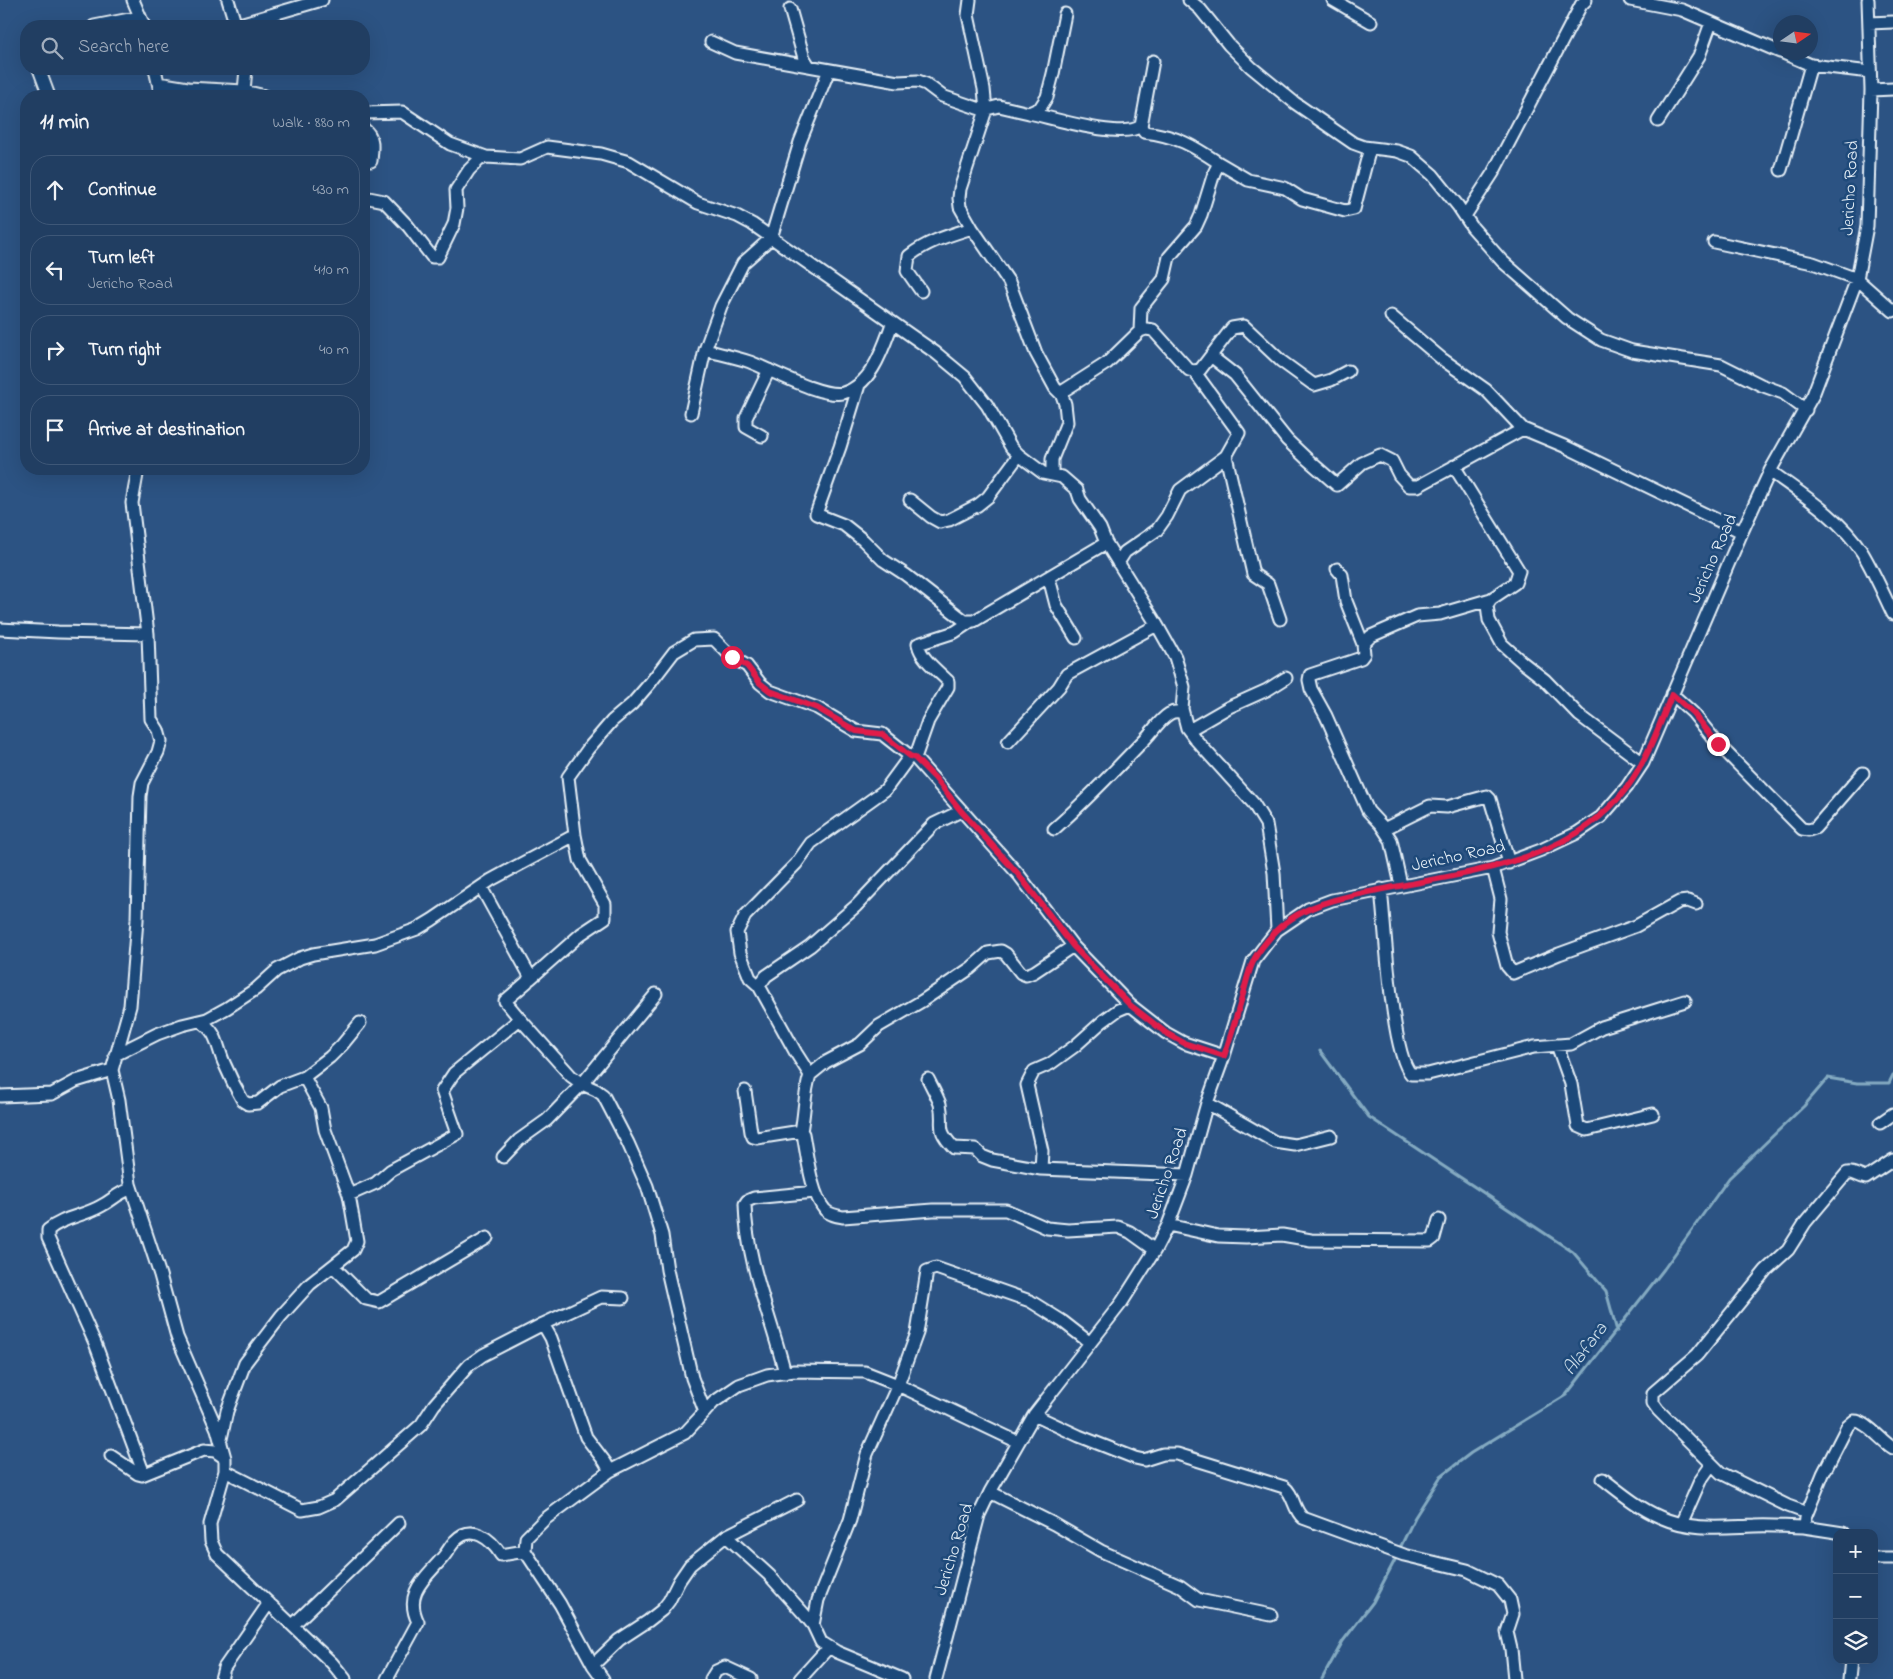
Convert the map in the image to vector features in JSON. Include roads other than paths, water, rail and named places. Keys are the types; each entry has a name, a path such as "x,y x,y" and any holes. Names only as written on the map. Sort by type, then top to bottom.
{"street":[{"path":"134,0 141,20"},
{"path":"228,0 234,20"},
{"path":"256,20 322,0"},
{"path":"970,0 968,15 984,89 986,110 960,189 960,207 1009,282 1036,354 1066,404 1067,422 1052,459 1052,474"},
{"path":"1189,0 1200,9 1234,51 1295,103 1353,143 1370,148 1397,151 1412,156 1433,175 1472,227 1502,261 1567,318 1601,340 1632,351 1721,365 1761,385 1783,392 1806,410"},
{"path":"1333,0 1371,22"},
{"path":"1465,216 1493,173 1580,5 1586,0"},
{"path":"1630,0 1682,10 1773,49"},
{"name":"Jericho Road","path":"939,1678 974,1535 990,1492 1034,1415 1122,1302 1155,1250 1168,1225 1187,1175 1207,1103 1224,1056 1253,961 1277,930 1308,909 1332,900 1381,889 1493,868 1510,863 1568,837 1601,817 1627,787 1643,763 1770,471 1806,410 1857,279 1867,226 1871,90 1868,0"},
{"path":"790,9 804,58 809,66"},
{"path":"1029,112 1040,108 1047,98 1065,14"},
{"path":"1870,23 1893,22"},
{"path":"1658,121 1699,56 1711,23"},
{"path":"711,42 735,53 898,82 918,81 926,84 942,96 983,110 999,106 1119,132 1136,129 1141,126"},
{"path":"1799,60 1811,65 1870,72"},
{"path":"1153,61 1141,126 1144,132 1163,134 1188,142 1248,180 1284,188 1302,199 1345,211 1354,209 1370,148"},
{"path":"1781,170 1811,65"},
{"path":"691,413 706,350 720,306 743,263 771,238 800,142 830,70"},
{"path":"41,75 47,90"},
{"path":"156,75 160,90"},
{"path":"244,90 245,75"},
{"path":"158,83 188,88 225,90"},
{"path":"1871,90 1893,89"},
{"path":"370,113 402,112 450,144 486,157 520,159 547,147 601,154 629,162 698,204 737,216 793,252 892,324 936,353 965,376 986,405 1011,447 1043,473 1062,477 1077,490 1080,499 1100,528 1106,543 1157,625 1175,657 1182,677 1184,687 1182,708 1189,730 1253,803 1266,824 1274,872 1277,930"},
{"path":"370,134 372,139 372,161"},
{"path":"370,198 384,201 408,226 432,257 438,257 454,224 457,208 456,190 478,160 486,157"},
{"path":"1140,331 1141,308 1164,279 1169,256 1196,226 1219,163"},
{"path":"921,291 907,271 910,256 934,241 972,228"},
{"path":"1714,242 1813,263 1857,279 1893,311"},
{"path":"1391,316 1442,359 1486,390 1523,429 1564,446 1742,532"},
{"path":"706,350 750,362 826,392 844,393 859,385 868,376 885,344 892,324"},
{"path":"1060,393 1107,363 1140,331 1146,329 1153,330 1189,370 1200,370 1212,357 1232,328 1244,326 1281,361 1314,385 1331,380 1348,371"},
{"path":"1212,357 1234,375 1307,460 1337,485 1362,463 1380,454 1392,461 1404,482 1413,487 1418,486 1523,429"},
{"path":"762,436 746,427 746,418 769,370"},
{"path":"1118,563 1125,552 1158,530 1180,490 1226,456 1239,433 1194,371"},
{"path":"859,385 840,447 816,514 844,525 863,540 883,560 906,575 965,621 970,622"},
{"path":"910,500 931,518 940,522 949,520 988,498 1019,455"},
{"path":"1226,456 1253,574 1268,584 1280,619"},
{"path":"1363,644 1371,636 1417,616 1449,612 1491,599 1515,583 1519,571 1454,466"},
{"path":"1770,471 1810,499 1843,528 1861,551 1893,614"},
{"path":"137,475 132,503 148,634 151,719 158,730 161,740 158,752 142,783 140,796 137,920 130,1006 112,1070 119,1100 131,1189 160,1275 177,1337 217,1429 225,1458 225,1471 210,1524 211,1541 217,1554 332,1663 345,1679"},
{"path":"810,1075 760,986 750,978 740,952 737,932 745,916 796,864 811,843 885,790 913,757 928,721 948,687 948,681 926,659 918,644 955,632 1106,543"},
{"path":"1337,569 1342,575 1346,601 1363,644 1364,654 1362,658 1310,675 1309,680 1311,689 1326,716 1368,811 1391,840 1400,885"},
{"path":"1049,578 1056,605 1076,638"},
{"path":"1491,599 1487,614 1502,644 1545,680 1579,715 1643,763"},
{"path":"1008,742 1059,687 1067,674 1157,625"},
{"path":"0,629 148,634"},
{"path":"705,1412 692,1378 667,1270 662,1235 646,1186 628,1143 603,1095 571,1076 505,1001 581,934 605,918 605,904 580,860 574,835 568,777 588,749 612,721 632,704 674,652 694,640 714,639 732,657 747,666 760,683 770,691 817,708 856,731 882,734 913,757 935,778 961,811 1019,875 1073,946 1130,1005 1166,1033 1184,1043 1224,1056"},
{"path":"1189,730 1229,707 1267,690 1286,678"},
{"path":"1672,694 1693,713 1718,744 1802,829 1809,830 1815,828 1863,773"},
{"path":"1054,829 1083,804 1164,718 1170,713 1178,711 1183,713"},
{"path":"1384,830 1430,806 1447,806 1487,796 1490,799 1510,863"},
{"path":"760,986 766,976 810,946 856,906 934,824 961,811"},
{"path":"115,1055 157,1034 207,1019 228,1008 256,989 277,970 300,958 313,954 375,944 417,929 481,886 574,835"},
{"path":"1493,868 1501,899 1498,932 1507,966 1513,973 1636,926 1679,902 1688,901 1696,904"},
{"path":"481,886 530,979"},
{"path":"1381,889 1392,1009 1404,1065 1411,1074 1428,1074 1534,1048 1571,1044 1602,1027 1685,1001"},
{"path":"1073,946 1034,972 1026,975 1021,974 1006,954 1001,951 988,953 971,968 922,1001 879,1026 860,1044 826,1062 810,1075 805,1090 800,1131 803,1134 815,1192 824,1209 837,1216 933,1210 1006,1210 1047,1228 1068,1230 1118,1227 1130,1232 1155,1250"},
{"path":"503,1157 519,1140 547,1120 582,1084 656,994"},
{"path":"1041,1168 1042,1151 1027,1085 1029,1078 1034,1071 1050,1064 1075,1046 1118,1010 1130,1005"},
{"path":"349,1196 376,1183 391,1170 457,1134 442,1091 454,1072 520,1019"},
{"path":"200,1021 209,1027 214,1034 223,1062 243,1101 248,1104 258,1103 280,1086 304,1077 336,1051 360,1023"},
{"path":"1556,1045 1571,1084 1578,1126 1587,1130 1654,1114"},
{"path":"0,1096 52,1094 76,1081 112,1070"},
{"path":"220,1441 227,1412 245,1363 281,1316 310,1284 353,1250 357,1241 349,1196 325,1130 321,1108 304,1077"},
{"path":"928,1079 940,1106 940,1125 943,1137 954,1148 975,1149 982,1156 992,1160 1041,1168 1187,1175"},
{"path":"745,1091 753,1137 800,1131"},
{"path":"1207,1103 1275,1142 1296,1145 1331,1136"},
{"path":"1880,1123 1893,1114"},
{"path":"1807,1513 1788,1506 1721,1473 1658,1410 1653,1403 1653,1393 1696,1355 1766,1270 1788,1250 1806,1223 1847,1173 1852,1172 1866,1178 1893,1160"},
{"path":"131,1189 120,1192 102,1206 84,1214 57,1222 48,1230 48,1238 95,1343 144,1474"},
{"path":"785,1372 769,1314 760,1293 747,1227 745,1204 754,1198 815,1192"},
{"path":"1168,1225 1218,1236 1282,1235 1318,1241 1430,1242 1434,1238 1439,1220"},
{"path":"333,1266 366,1299 378,1302 488,1238"},
{"path":"813,1625 818,1600 850,1520 868,1454 898,1385 917,1334 925,1274 927,1271 933,1268 1030,1301 1062,1321 1089,1342"},
{"path":"225,1471 302,1510 319,1507 336,1500 421,1425 434,1405 469,1366 483,1354 602,1297 623,1298"},
{"path":"543,1324 551,1338 586,1437 610,1471"},
{"path":"604,1679 593,1665 560,1604 525,1551 526,1538 545,1519 610,1471 685,1433 714,1402 739,1385 767,1375 785,1372 865,1372 898,1385 1018,1442"},
{"path":"1034,1415 1079,1436 1136,1458 1144,1460 1163,1454 1176,1454 1284,1487 1288,1490 1298,1514 1303,1518 1404,1555 1467,1570 1498,1584 1510,1600 1514,1614 1507,1632 1514,1679"},
{"path":"1804,1527 1807,1513 1832,1456 1848,1427 1854,1421 1860,1421 1867,1425 1883,1442 1893,1448"},
{"path":"111,1456 138,1474 144,1474 204,1450 215,1451 225,1458"},
{"path":"1681,1524 1700,1480 1712,1464"},
{"path":"1603,1479 1636,1504 1661,1518 1681,1524 1709,1528 1756,1526 1804,1527 1833,1531"},
{"path":"990,1492 1054,1524 1101,1551 1180,1586 1199,1600 1271,1615"},
{"path":"593,1665 619,1640 648,1622 662,1610 670,1601 679,1581 690,1565 726,1536 797,1500"},
{"path":"293,1625 399,1523"},
{"path":"387,1679 418,1622 414,1614 413,1598 418,1585 455,1540 466,1532 476,1533 487,1538 501,1555 525,1551"},
{"path":"726,1536 769,1575 813,1625 819,1640 829,1647 902,1679"},
{"path":"1878,1558 1893,1558"},
{"path":"221,1679 224,1668 269,1603"},
{"path":"800,1679 829,1647"},
{"path":"1849,1679 1851,1664"},
{"path":"711,1679 716,1672 725,1667 751,1679"}],"waterway":[{"path":"1320,1051 1369,1117 1573,1252 1606,1291 1617,1331"},
{"name":"Alafara","path":"1399,1550 1415,1517 1441,1476 1471,1453 1566,1395 1664,1269 1729,1178 1804,1106 1828,1078 1857,1083 1889,1083 1893,1075"},
{"name":"Alafara","path":"1322,1679 1343,1641 1373,1602 1397,1556"}]}
